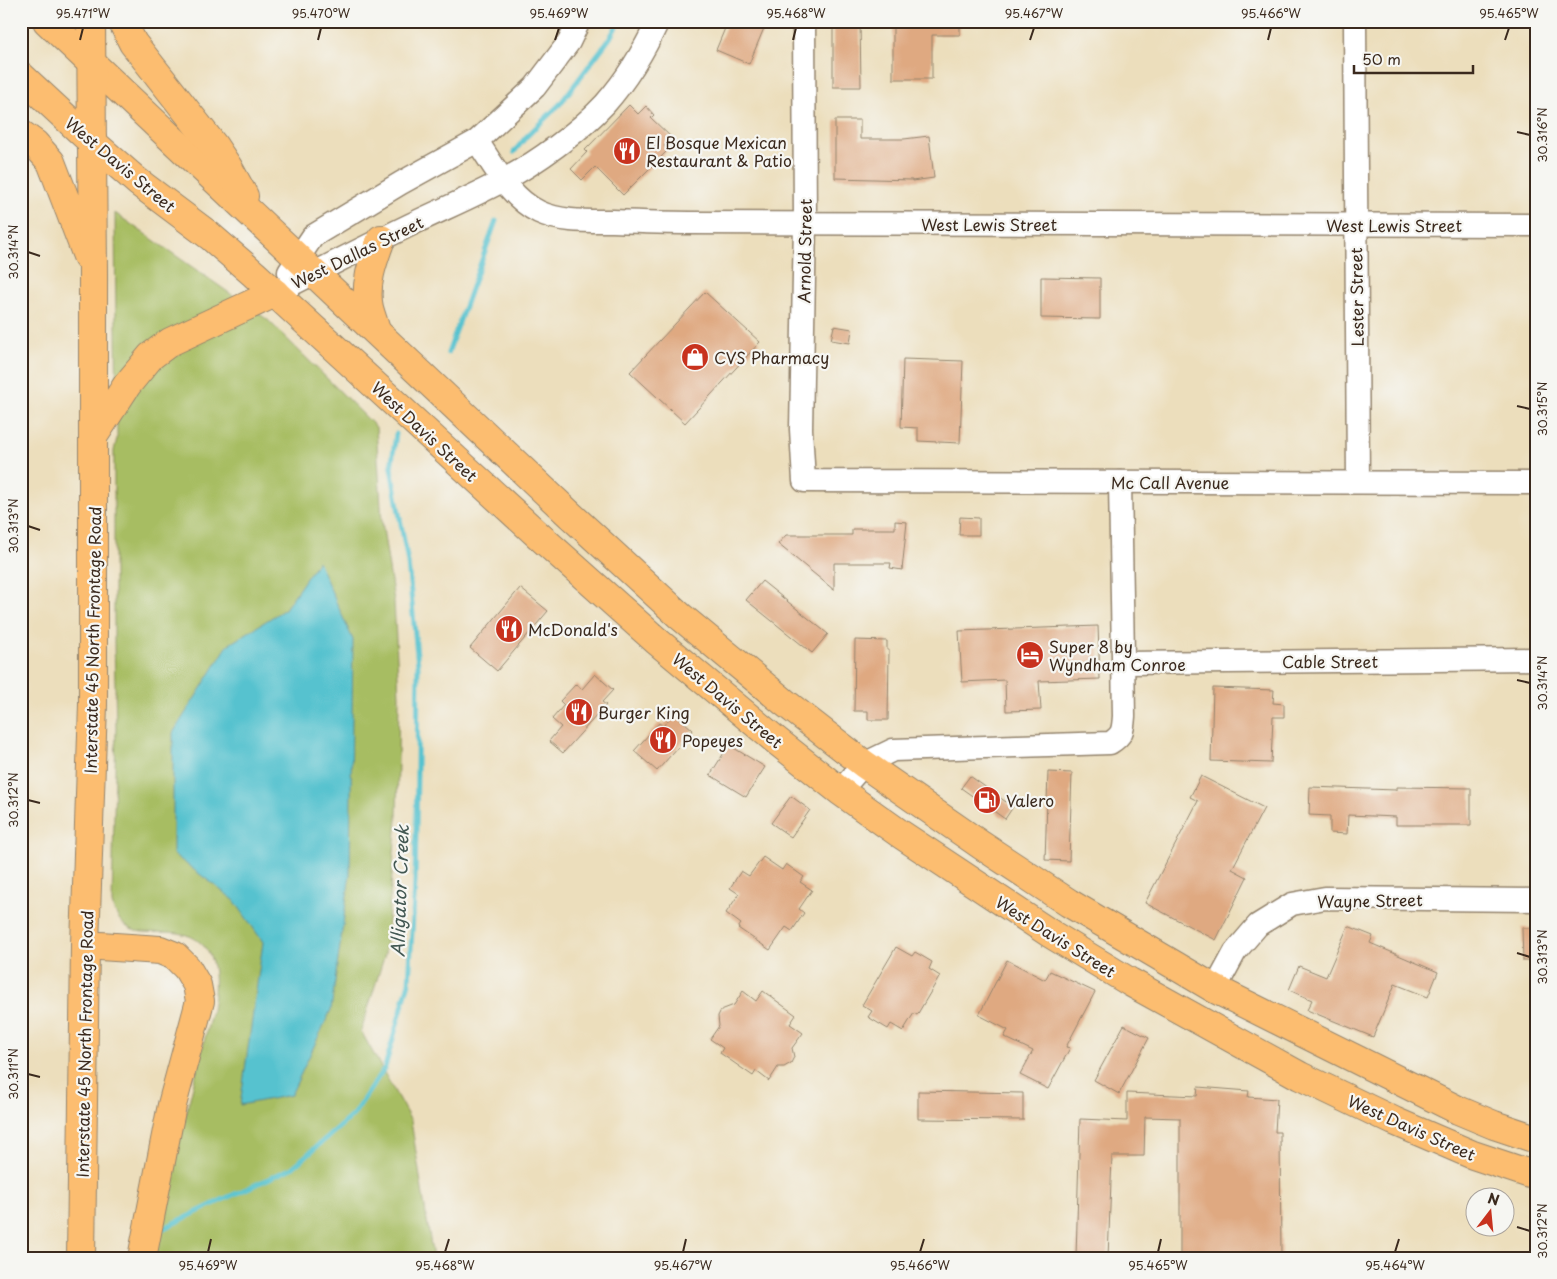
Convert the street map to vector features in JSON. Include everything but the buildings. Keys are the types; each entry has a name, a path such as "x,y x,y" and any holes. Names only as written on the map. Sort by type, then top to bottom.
{"main road":[{"path":"47,21 680,616 864,764 980,845 1069,903 1215,989 1458,1110 1494,1125 1536,1139"},
{"name":"Interstate 45 North Frontage Road","path":"81,1258 85,945 93,704 91,21"},
{"path":"122,21 133,43 214,146 228,167 256,219"},
{"name":"West Davis Street","path":"21,76 138,182 210,236 275,293 538,535 658,642 840,791 970,882 1050,934 1130,982 1300,1076 1394,1121 1473,1155 1536,1176"},
{"path":"21,134 35,144 51,162 93,274"},
{"path":"376,331 368,307 368,285 371,268 381,239"},
{"path":"93,437 127,385 151,356 170,342 275,293"},
{"path":"538,535 554,525 571,526 592,535"},
{"path":"85,945 160,950 175,956 187,968 197,985 200,1001 172,1105 142,1258"},
{"path":"1130,982 1171,985 1191,996 1204,997 1215,989"},
{"path":"1355,1102 1363,1095 1373,1092 1410,1105 1437,1110 1458,1110"}],"street":[{"name":"West Dallas Street","path":"306,265 313,236 477,140 535,87 569,42 579,21"},
{"name":"West Dallas Street","path":"275,293 306,265 381,239 503,181 545,154 604,104 627,77 647,45 658,21"},
{"name":"Arnold Street","path":"804,21 805,224 801,429 804,481"},
{"name":"Lester Street","path":"1355,21 1358,482"},
{"name":"West Lewis Street","path":"477,140 503,181 522,200 538,212 576,220 805,224 1536,225"},
{"name":"Mc Call Avenue","path":"804,481 1536,483"},
{"path":"840,791 864,764 893,750 1110,743 1119,737 1124,716 1120,482"},
{"name":"Cable Street","path":"1124,663 1536,659"},
{"name":"Wayne Street","path":"1215,989 1235,952 1258,926 1292,904 1325,898 1536,900"}],"green space":[{"path":"115,213 268,320 376,427 382,522 394,601 399,696 397,819 385,954 361,1031 411,1121 433,1258 154,1258 166,1194 212,1010 214,973 208,952 201,943 191,937 178,933 146,932 131,929 120,920 112,903 116,728 114,641 114,451 117,438"}],"water":[{"path":"318,561 353,640 350,874 331,1010 291,1095 240,1105 263,942 234,900 173,854 173,733 228,645 285,609"}],"waterway":[{"name":"Alligator Creek","path":"514,152 526,137 560,104 610,38 619,21"},
{"name":"Alligator Creek","path":"448,353 496,221"},
{"name":"Alligator Creek","path":"162,1229 292,1168 353,1115 385,1067 409,982 415,882 417,773 418,665 408,563 391,468 396,434"}],"place":[{"name":"El Bosque Mexican Restaurant & Patio","path":"627,151"},
{"name":"CVS Pharmacy","path":"695,357"},
{"name":"McDonald's","path":"509,629"},
{"name":"Super 8 by Wyndham Conroe","path":"1030,655"},
{"name":"Burger King","path":"579,712"},
{"name":"Popeyes","path":"663,740"},
{"name":"Valero","path":"987,800"}]}
